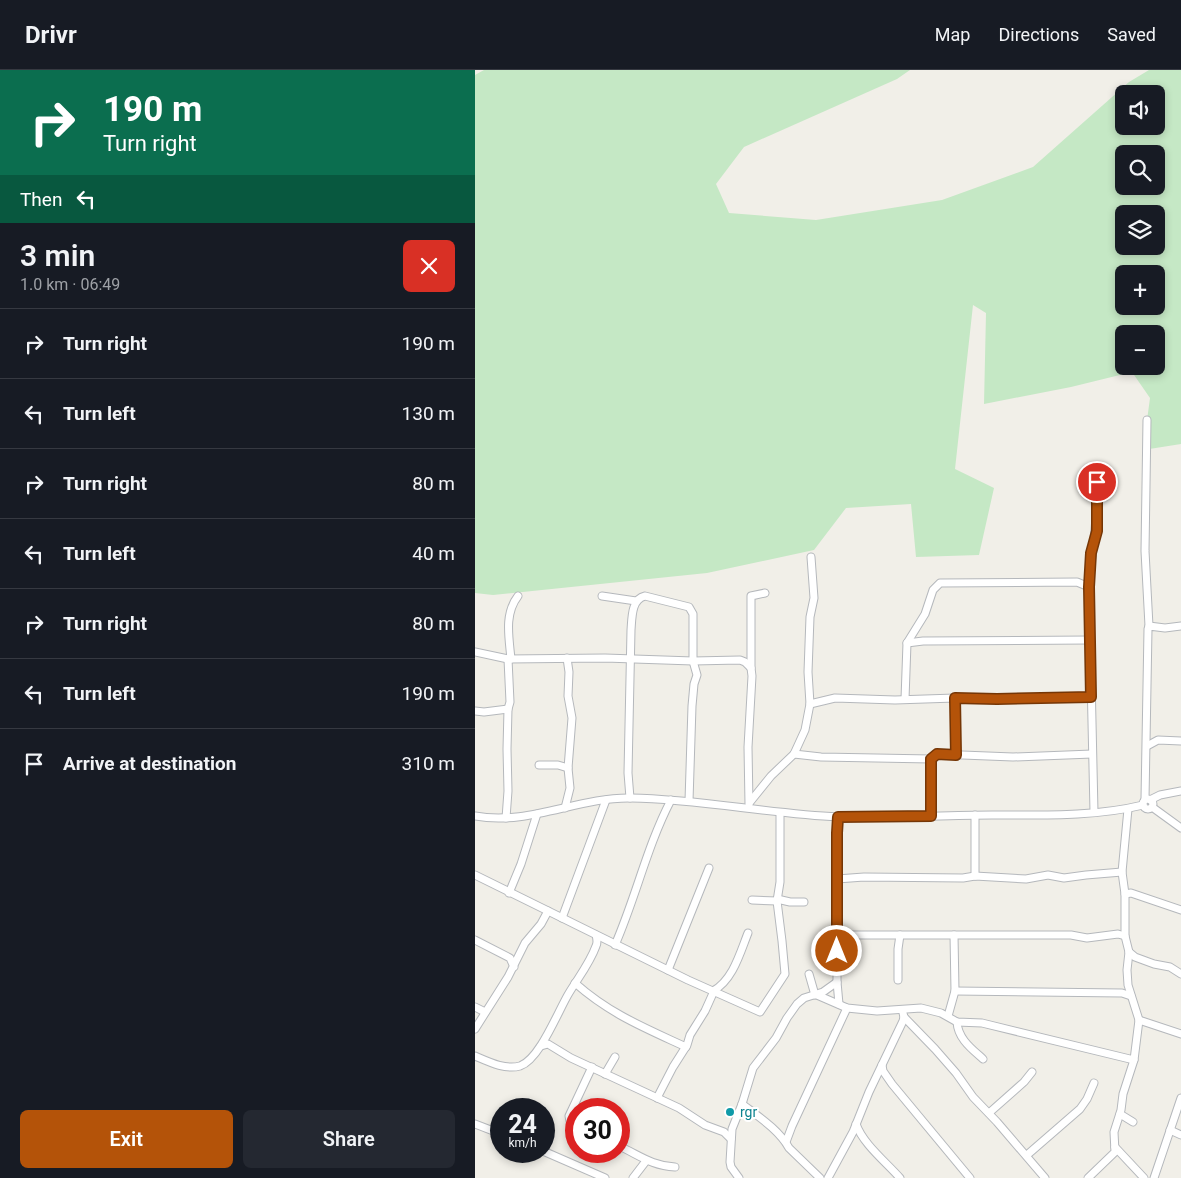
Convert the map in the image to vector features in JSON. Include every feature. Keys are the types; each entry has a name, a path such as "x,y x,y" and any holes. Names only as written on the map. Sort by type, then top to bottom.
{"street":[{"path":"1147,420 1145,551 1149,626 1147,650 1146,801 1147,809 1152,808 1181,828"},
{"path":"1083,480 1094,480 1097,482 1097,531 1091,553 1089,587 1093,812"},
{"path":"749,805 771,776 794,754 805,730 810,704 808,672 810,617 814,598 811,557"},
{"path":"905,699 907,643 925,614 933,590 940,583 1077,582 1089,587"},
{"path":"749,805 748,747 752,676 751,596 765,593"},
{"path":"506,818 508,791 506,765 510,702 509,612 512,602 518,596"},
{"path":"603,596 636,601"},
{"path":"630,798 628,773 632,618 636,601 645,596 689,607 693,614 693,661 697,675 694,684 692,706 689,801"},
{"path":"1149,626 1165,628 1181,626"},
{"path":"907,643 928,640 1090,640"},
{"path":"475,652 509,658 740,660 751,668"},
{"path":"565,808 569,788 568,768 572,718 568,696 569,672 567,658"},
{"path":"810,704 835,698 867,700 1091,697"},
{"path":"955,698 956,755"},
{"path":"475,711 508,710"},
{"path":"1147,746 1159,740 1181,741"},
{"path":"794,754 821,757 931,759 937,754 1013,756 1092,754"},
{"path":"931,759 931,816"},
{"path":"539,765 557,765 568,768"},
{"path":"475,816 506,818 537,814 606,800 630,798 749,805 780,813 838,817 1058,815 1128,808 1160,795 1181,791"},
{"path":"562,918 606,800"},
{"path":"615,945 632,904 657,830 671,800"},
{"path":"1087,1178 1113,1155 1115,1147 1114,1132 1134,1060 1139,1020 1127,977 1129,952 1125,936 1125,894 1122,872 1128,808"},
{"path":"475,875 711,992 760,1012 785,974 777,900 780,882 780,813"},
{"path":"509,893 524,856 537,814"},
{"path":"975,815 975,876"},
{"path":"838,817 837,982 839,1004"},
{"path":"668,970 709,868"},
{"path":"837,878 963,878 975,876 1026,879 1048,875 1064,878 1122,872"},
{"path":"1125,894 1131,894 1181,910"},
{"path":"752,900 804,902"},
{"path":"475,1029 514,966 518,956 548,911"},
{"path":"657,1098 675,1062 686,1047 692,1032 707,1008 711,992 726,980 748,933"},
{"path":"837,935 1071,935 1087,938 1118,934 1125,936"},
{"path":"475,1056 501,1066 519,1066 531,1059 545,1043 597,944 596,935"},
{"path":"897,980 900,935"},
{"path":"948,1016 955,991 954,936"},
{"path":"475,940 510,958 514,966"},
{"path":"597,944 606,940"},
{"path":"1129,952 1135,957 1154,964 1170,967 1181,974"},
{"path":"510,958 518,956"},
{"path":"809,974 816,995"},
{"path":"739,1178 731,1167 732,1129 753,1068 758,1059 776,1038 797,1004 804,998 816,995 830,988 837,982"},
{"path":"575,983 597,1002 616,1013 686,1047"},
{"path":"955,991 1121,993 1131,996"},
{"path":"816,995 847,1008 903,1013 921,1008 948,1016 957,1022 982,1023 1134,1060"},
{"path":"475,1008 485,1012"},
{"path":"786,1142 847,1008"},
{"path":"828,1178 856,1129 903,1013"},
{"path":"903,1013 956,1073 973,1097 1027,1155 1045,1178"},
{"path":"1139,1020 1181,1034"},
{"path":"957,1022 960,1034 967,1045 983,1059"},
{"path":"545,1043 605,1074 679,1108 705,1125 723,1132 731,1139"},
{"path":"605,1074 615,1057"},
{"path":"882,1064 883,1071 892,1084 970,1178"},
{"path":"577,1098 591,1067"},
{"path":"989,1113 1024,1082 1032,1072"},
{"path":"1027,1155 1080,1108 1087,1099 1094,1083"},
{"path":"1155,1178 1181,1098"},
{"path":"742,1104 777,1133 789,1148 820,1178"},
{"path":"1120,1114 1133,1122"},
{"path":"475,1124 490,1130"},
{"path":"777,1133 792,1126"},
{"path":"723,1132 732,1129"},
{"path":"856,1129 900,1178"},
{"path":"1170,1130 1181,1135"},
{"path":"1115,1147 1144,1178"},
{"path":"630,1150 646,1161 659,1166 675,1167"},
{"path":"555,1156 605,1178"},
{"path":"633,1178 646,1161"}],"green space":[{"path":"484,70 910,70 897,79 744,147 716,184 729,213 816,220 942,200 1033,167 1115,94 1115,135 1165,135 1165,85 1126,85 1149,70 1181,70 1181,444 1143,450 1150,398 1134,375 1165,375 1165,325 1115,325 1115,375 1120,375 1071,387 984,404 986,313 973,305 955,469 994,488 979,555 916,557 911,504 846,508 814,550 707,573 493,595 475,593 475,75"}],"place":[{"name":"rgr","path":"730,1112"}],"route":[{"path":"837,951 838,817 931,816 931,759 937,754 956,755 955,698 1091,697 1089,587 1091,553 1097,531 1097,482"}]}
